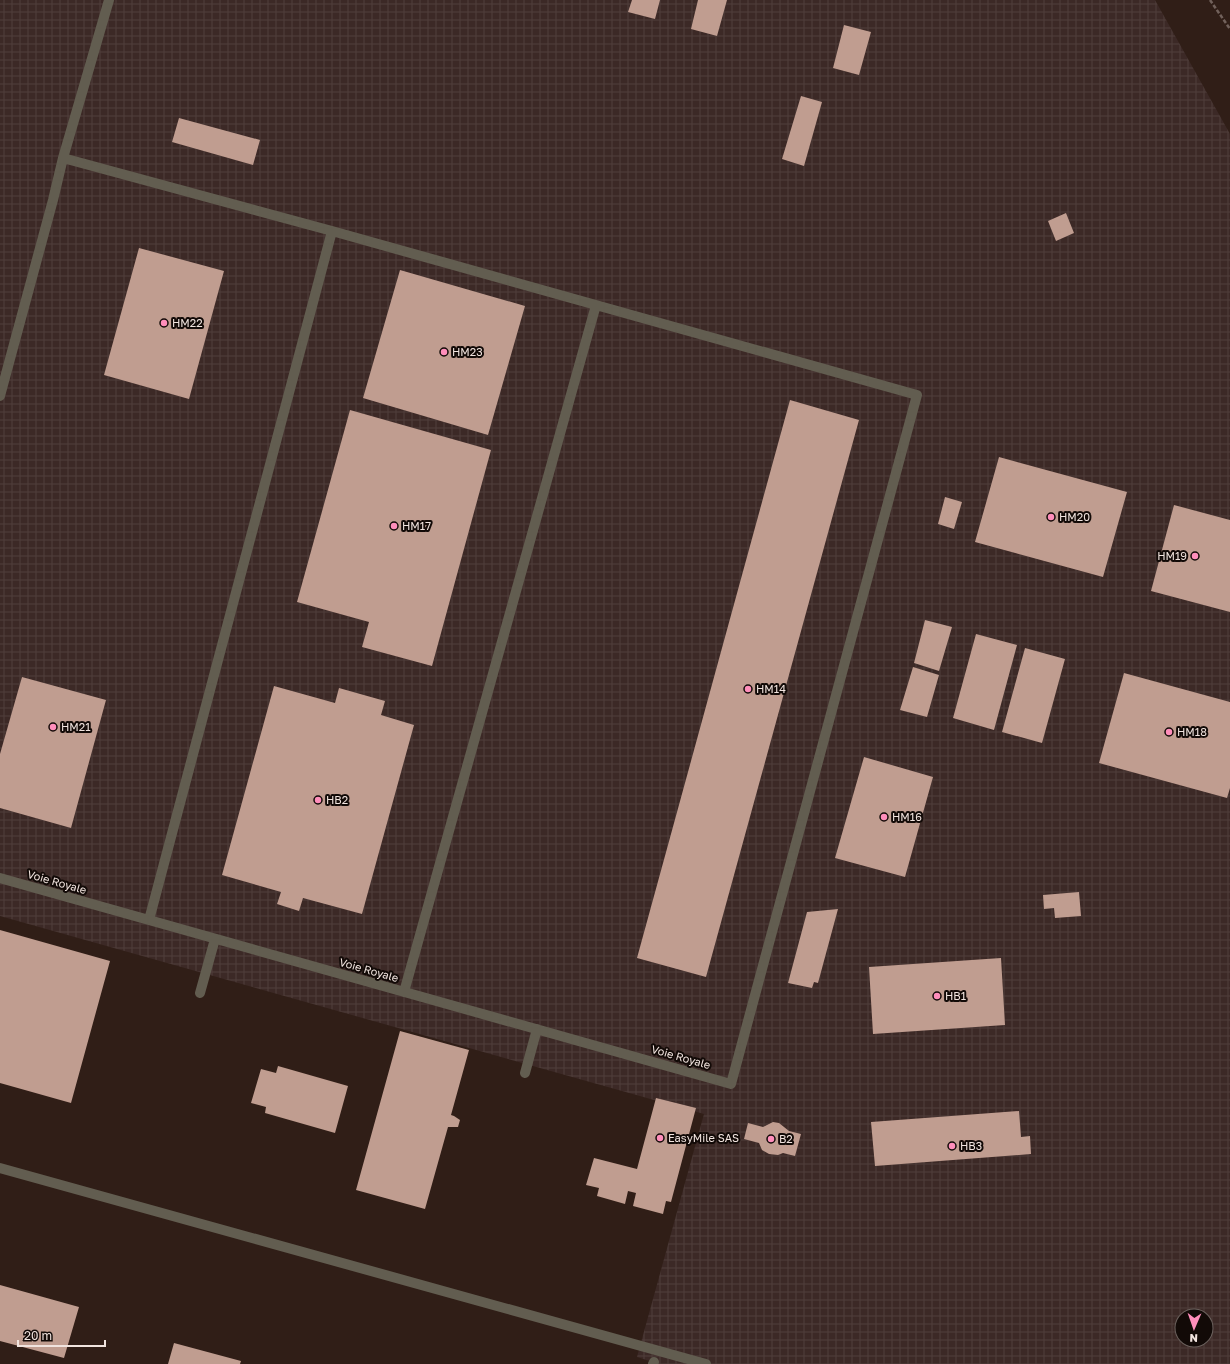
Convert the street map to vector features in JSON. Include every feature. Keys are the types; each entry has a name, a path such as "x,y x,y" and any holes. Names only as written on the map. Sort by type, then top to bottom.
{"lane":[{"path":"0,396 63,158 109,0"},
{"path":"63,158 596,305 404,992"},
{"path":"149,920 332,231"},
{"name":"Voie Royale","path":"0,878 731,1084 917,395 596,305"},
{"path":"200,993 215,939"},
{"path":"525,1072 537,1030"},
{"path":"0,1168 706,1364"}],"path":[{"path":"1210,0 1230,28"}],"shaded area":[{"path":"0,0 1155,0 1230,134 1230,1364 659,1364 637,1357 704,1114 0,916"}],"building":[{"path":"632,0 660,0 655,19 628,12"},
{"path":"698,0 727,0 717,36 691,29"},
{"path":"844,25 871,32 859,75 833,68"},
{"path":"801,96 822,102 804,166 782,159"},
{"path":"179,118 260,140 253,165 172,142"},
{"path":"1066,213 1074,233 1056,241 1048,221"},
{"name":"HM22","path":"139,248 224,271 189,399 104,375"},
{"name":"HM23","path":"400,270 525,306 488,435 363,398"},
{"name":"HM14","path":"790,400 859,420 706,977 637,958"},
{"name":"HM17","path":"350,410 491,450 432,666 362,647 369,622 297,602"},
{"name":"HM20","path":"999,457 1127,492 1103,577 975,542"},
{"path":"945,497 962,502 954,529 938,524"},
{"name":"HM19","path":"1174,505 1230,520 1230,612 1151,591"},
{"path":"925,620 952,627 939,671 914,663"},
{"path":"976,634 1017,645 994,730 953,718"},
{"path":"1025,648 1065,659 1042,743 1002,732"},
{"path":"913,667 939,675 927,717 900,710"},
{"name":"HM18","path":"1124,673 1230,702 1230,788 1227,798 1099,763"},
{"name":"HM21","path":"22,677 106,700 71,828 0,808 0,754"},
{"name":"HB2","path":"274,686 335,703 339,688 385,701 381,715 414,725 362,914 303,898 299,911 277,904 281,892 222,875"},
{"name":"HM16","path":"864,757 933,777 905,877 835,858"},
{"path":"1079,892 1081,916 1055,918 1054,908 1044,909 1043,895"},
{"path":"838,909 818,983 814,982 812,988 788,983 807,912"},
{"path":"0,930 110,961 71,1103 0,1083"},
{"name":"HB1","path":"1001,958 1005,1025 873,1034 869,967"},
{"path":"400,1031 469,1050 451,1115 460,1120 458,1127 448,1127 425,1209 356,1190"},
{"path":"278,1066 348,1086 335,1133 265,1113 266,1107 251,1103 261,1069 276,1073"},
{"path":"656,1098 696,1108 671,1202 666,1201 663,1214 633,1206 636,1193 628,1191 625,1204 597,1196 599,1188 586,1185 594,1158 637,1169"},
{"name":"HB3","path":"1019,1111 1021,1137 1030,1136 1031,1154 875,1166 871,1122"},
{"name":"B2","path":"773,1122 779,1123 789,1131 801,1134 795,1156 783,1153 778,1155 769,1154 762,1150 759,1143 744,1139 748,1123 763,1127"},
{"path":"0,1285 79,1307 64,1358 0,1341"},
{"path":"174,1343 241,1361 240,1364 168,1364"}],"place":[{"name":"HM22","path":"164,323"},
{"name":"HM23","path":"444,352"},
{"name":"HM20","path":"1051,517"},
{"name":"HM17","path":"394,526"},
{"name":"HM19","path":"1195,556"},
{"name":"HM14","path":"748,689"},
{"name":"HM21","path":"53,727"},
{"name":"HM18","path":"1169,732"},
{"name":"HB2","path":"318,800"},
{"name":"HM16","path":"884,817"},
{"name":"HB1","path":"937,996"},
{"name":"EasyMile SAS","path":"660,1138"},
{"name":"B2","path":"771,1139"},
{"name":"HB3","path":"952,1146"}]}
